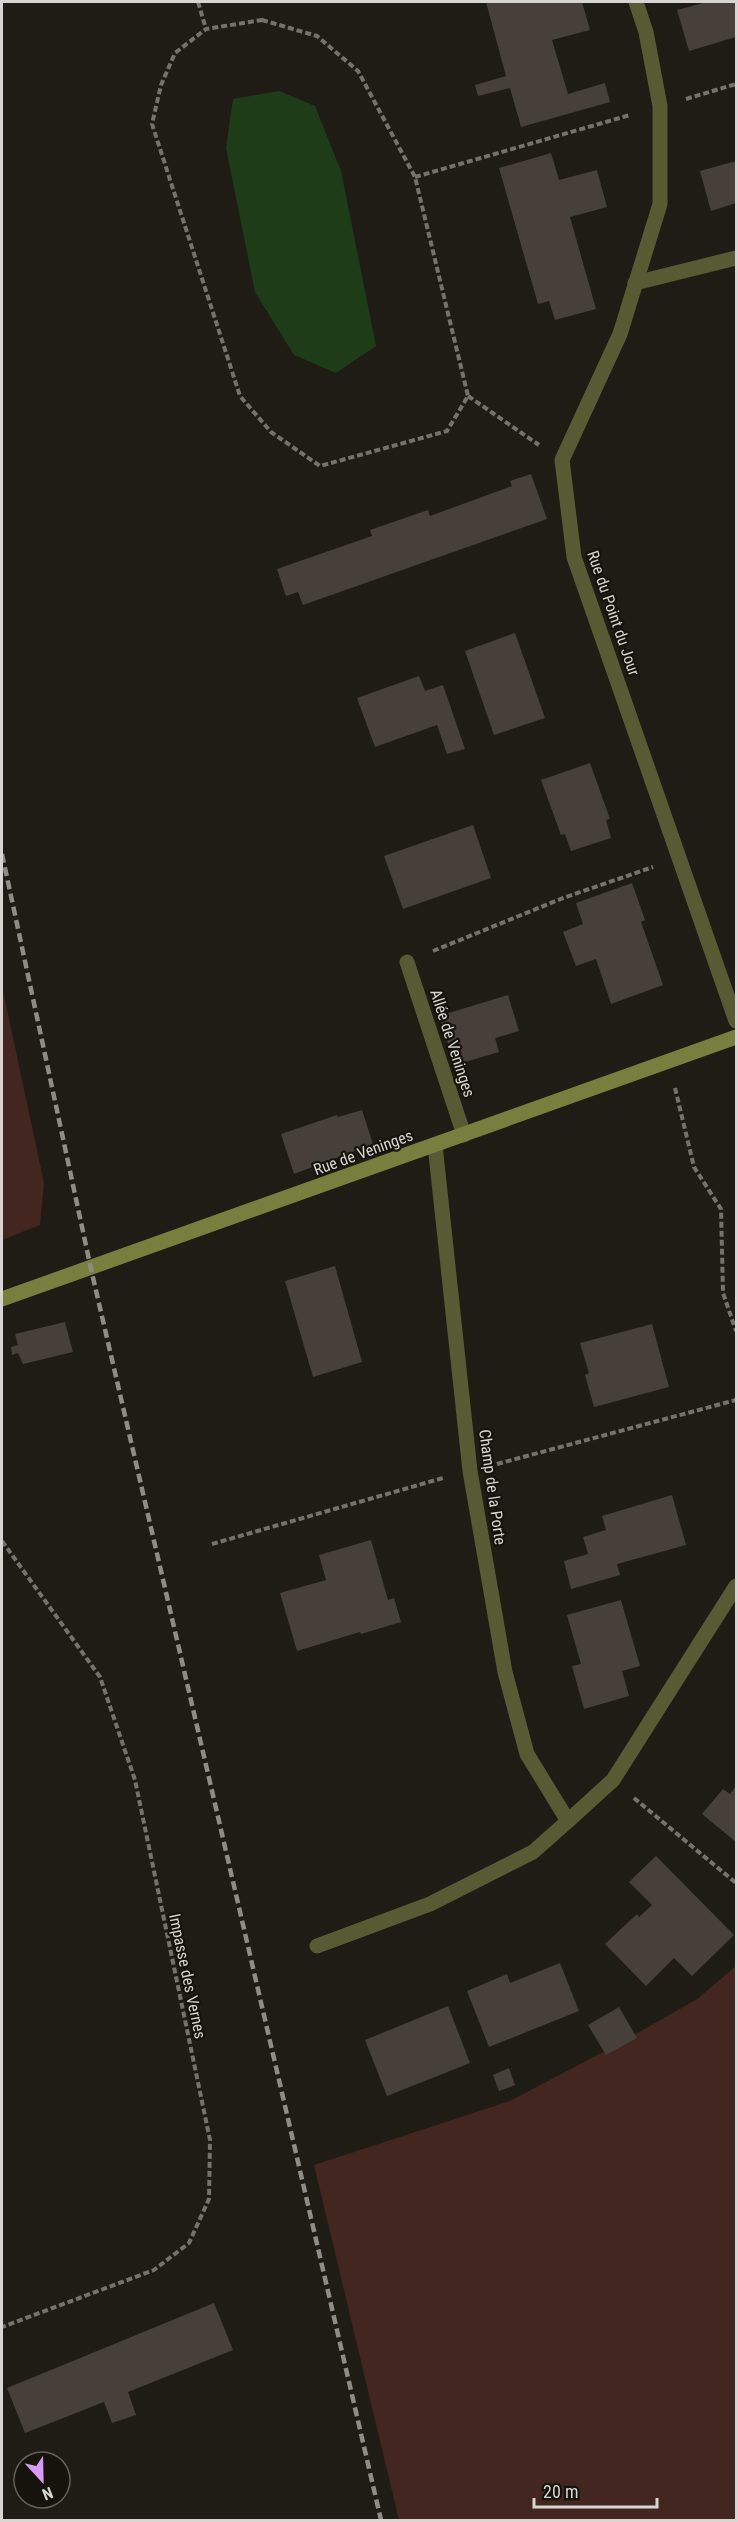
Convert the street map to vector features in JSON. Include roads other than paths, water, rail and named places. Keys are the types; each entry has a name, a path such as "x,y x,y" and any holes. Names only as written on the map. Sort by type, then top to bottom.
{"street":[{"path":"635,283 660,204 660,106 646,32 636,2"},
{"path":"635,283 736,258"},
{"name":"Rue du Point du Jour","path":"635,283 620,334 562,460 574,557 736,1021"},
{"name":"Allée de Veninges","path":"407,962 464,1135"},
{"name":"Rue de Veninges","path":"2,1299 736,1037"},
{"name":"Champ de la Porte","path":"435,1145 470,1471 505,1672 527,1755 568,1821"},
{"path":"317,1946 430,1904 533,1852 613,1780 736,1586"}],"railway":[{"path":"2,854 91,1269 381,2520"}]}
